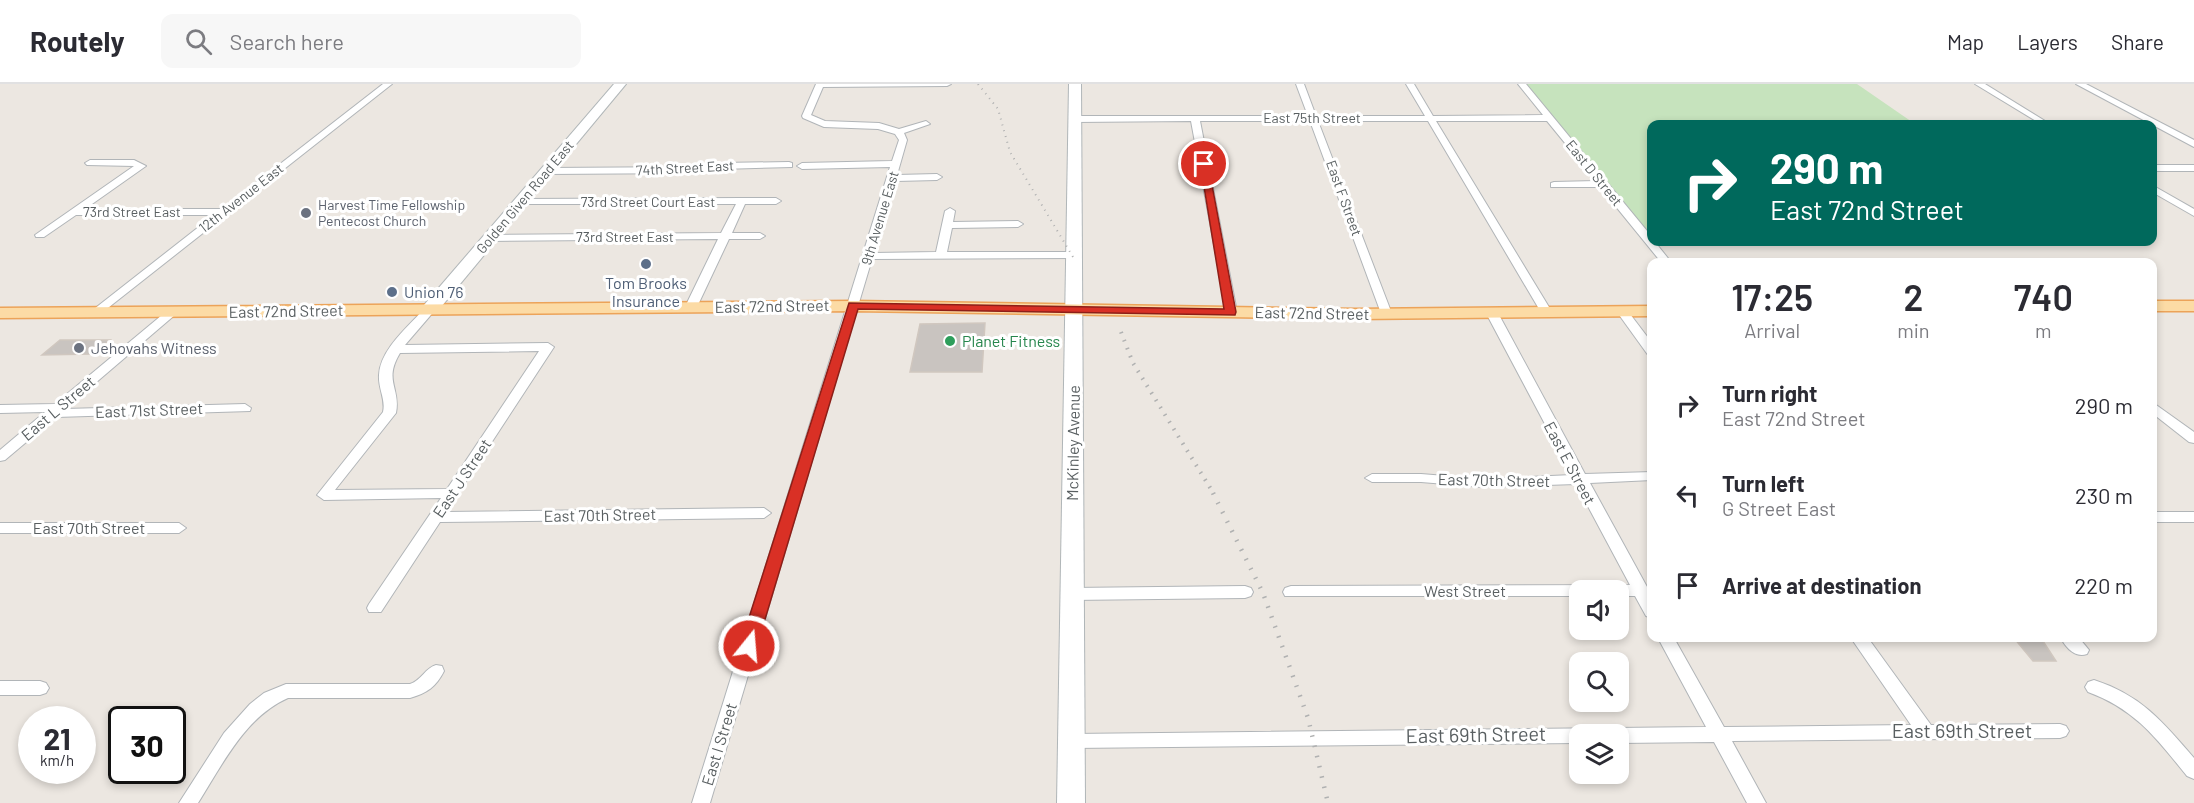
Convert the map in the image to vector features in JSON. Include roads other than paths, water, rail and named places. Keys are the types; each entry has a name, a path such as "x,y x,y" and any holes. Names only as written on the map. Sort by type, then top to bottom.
{"main road":[{"name":"East 72nd Street","path":"0,313 853,306 1386,314 1647,312"},
{"path":"2157,306 2194,306"}],"street":[{"name":"12th Avenue East","path":"95,313 388,84"},
{"name":"Golden Given Road East","path":"430,309 620,84"},
{"path":"926,124 899,132 879,126 833,125 812,121 806,116 819,85 947,84"},
{"name":"McKinley Avenue","path":"1071,803 1075,84"},
{"name":"East F Street","path":"1300,84 1386,314"},
{"path":"1410,84 1546,312"},
{"name":"East D Street","path":"1522,84 1647,238"},
{"path":"1979,84 2039,120"},
{"path":"2080,84 2148,120"},
{"path":"1196,118 1231,312"},
{"name":"East 75th Street","path":"1075,119 1550,118"},
{"path":"2157,125 2194,144"},
{"name":"9th Avenue East","path":"853,306 897,164 903,140 899,132"},
{"path":"40,235 141,166 90,164"},
{"path":"802,166 897,164"},
{"name":"74th Street East","path":"546,171 697,170 721,166 789,165"},
{"path":"2157,168 2194,168"},
{"path":"892,178 937,177"},
{"path":"1554,185 1603,184"},
{"path":"2157,192 2194,213"},
{"path":"691,307 742,201"},
{"name":"73rd Street Court East","path":"520,202 776,201"},
{"path":"940,255 950,211"},
{"name":"73rd Street East","path":"76,212 224,212"},
{"path":"946,225 1018,224"},
{"name":"73rd Street East","path":"490,238 760,236"},
{"name":"East D Street","path":"1653,246 1663,258"},
{"path":"868,256 1074,255"},
{"name":"East I Street","path":"701,803 853,306"},
{"path":"430,309 397,349 385,369 385,381 392,400 389,413 324,495 452,493"},
{"name":"East L Street","path":"0,458 172,312"},
{"path":"1623,312 1647,345"},
{"name":"East E Street","path":"1492,313 1579,480 1647,603"},
{"name":"East J Street","path":"375,608 549,347 397,349"},
{"name":"East 71st Street","path":"0,409 55,411 245,408"},
{"path":"2157,410 2194,439"},
{"name":"East 70th Street","path":"1372,478 1421,478 1482,483 1647,476"},
{"name":"East 70th Street","path":"436,517 764,513"},
{"path":"2157,517 2194,517"},
{"name":"East 70th Street","path":"0,528 179,528"},
{"name":"West Street","path":"1291,592 1640,590"},
{"path":"1071,594 1245,592"},
{"path":"1668,642 1757,803"},
{"path":"1862,642 1925,730"},
{"path":"2073,642 2081,650"},
{"path":"188,803 244,722 256,707 273,695 286,691 410,691 420,689 429,682 436,671"},
{"path":"2094,687 2113,693 2136,705 2194,771"},
{"path":"0,688 39,688"},
{"name":"East 69th Street","path":"1072,741 1925,730 2060,731"}],"railway":[{"path":"978,84 998,109 1010,152 1073,257"},
{"path":"1121,332 1133,363 1214,494"},
{"path":"1213,493 1263,593 1308,718 1328,803"}],"place":[{"name":"Harvest Time Fellowship Pentecost Church","path":"306,213"},
{"name":"Tom Brooks Insurance","path":"646,264"},
{"name":"Union 76","path":"392,292"},
{"name":"Planet Fitness","path":"950,341"},
{"name":"Jehovahs Witness","path":"79,348"}]}
